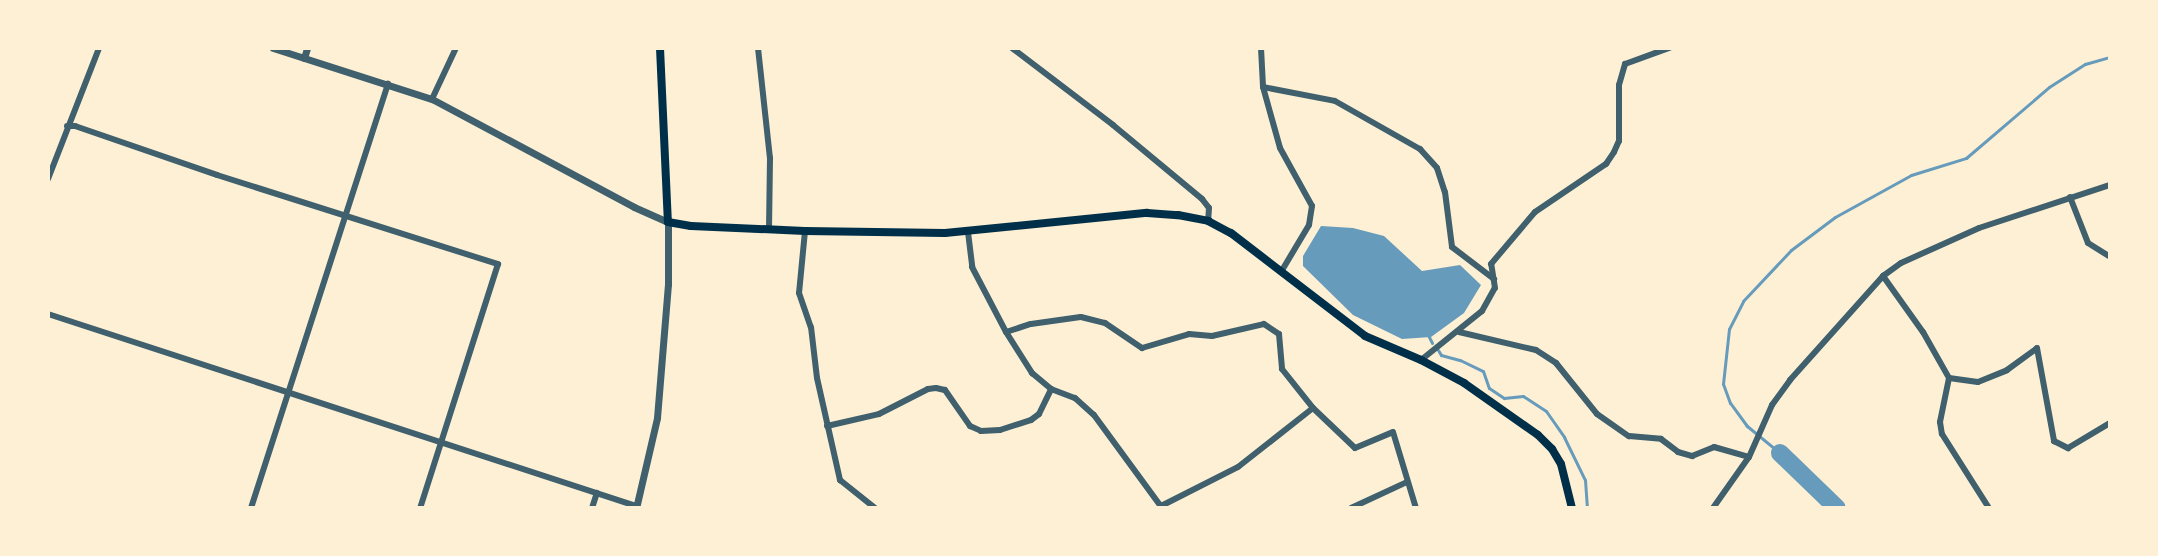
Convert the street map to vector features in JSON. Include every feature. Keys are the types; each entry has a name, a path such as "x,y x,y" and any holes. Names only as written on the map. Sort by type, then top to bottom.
{"main road":[{"path":"660,48 668,222 691,226 805,231 968,232 1147,213 1178,214 1208,221 1232,233 1365,336 1421,360 1464,383 1538,435 1552,449 1567,479 1572,508"}],"street":[{"path":"48,179 99,48"},
{"path":"48,314 150,345 288,393 322,402 636,507 657,418 668,284 668,222 634,207 432,99 273,48"},
{"path":"304,58 307,48"},
{"path":"432,99 456,48"},
{"path":"758,48 770,158 769,228"},
{"path":"1012,48 1113,125 1202,199 1209,208 1208,221"},
{"path":"1261,48 1263,87 1280,148 1312,206 1309,225 1281,272"},
{"path":"1421,360 1459,332 1482,311 1495,288 1491,264 1534,212 1606,164 1619,141 1619,85 1625,64 1668,48"},
{"path":"251,508 388,84"},
{"path":"1263,87 1335,101 1420,149 1437,168 1443,184 1450,218 1452,247 1494,279"},
{"path":"67,126 75,126 217,175 498,264 443,444 420,508"},
{"path":"1713,508 1749,457 1754,441 1790,380 1883,276 1901,263 1979,228 2110,185"},
{"path":"2070,197 2088,243 2110,257"},
{"path":"805,231 799,293 811,327 827,426 840,480 874,508"},
{"path":"968,232 972,267 1006,332 1032,373 1051,389 1075,398 1094,415 1162,507 1238,467 1313,408"},
{"path":"1883,276 1923,332 1949,378 1940,422 1942,434 1989,508"},
{"path":"1006,332 1031,324 1082,317 1105,323 1142,348 1189,334 1212,336 1264,324 1279,333 1282,369 1313,408 1354,448 1393,432 1416,508"},
{"path":"1459,332 1536,350 1556,363 1597,414 1629,436 1661,439 1678,452 1692,456 1714,447 1749,457"},
{"path":"1949,378 1978,382 2007,370 2037,348 2054,441 2068,448 2110,423"},
{"path":"827,426 879,414 928,389 936,388 945,390 970,426 981,431 1000,430 1031,420 1039,414 1051,389"},
{"path":"1350,508 1407,482"},
{"path":"592,508 597,493"}],"water":[{"path":"1321,226 1353,228 1384,236 1422,271 1460,265 1481,285 1464,313 1431,337 1402,339 1353,315 1303,266 1303,256"}],"waterway":[{"path":"1780,453 1747,426 1730,403 1723,384 1729,329 1743,301 1791,250 1835,217 1911,175 1966,158 2049,87 2085,64 2110,57"},
{"path":"1428,335 1432,343"},
{"path":"1438,350 1441,355 1460,360 1483,371 1489,388 1504,398 1523,396 1546,411 1564,437 1585,480 1587,508"},
{"path":"1780,453 1837,508"}]}
